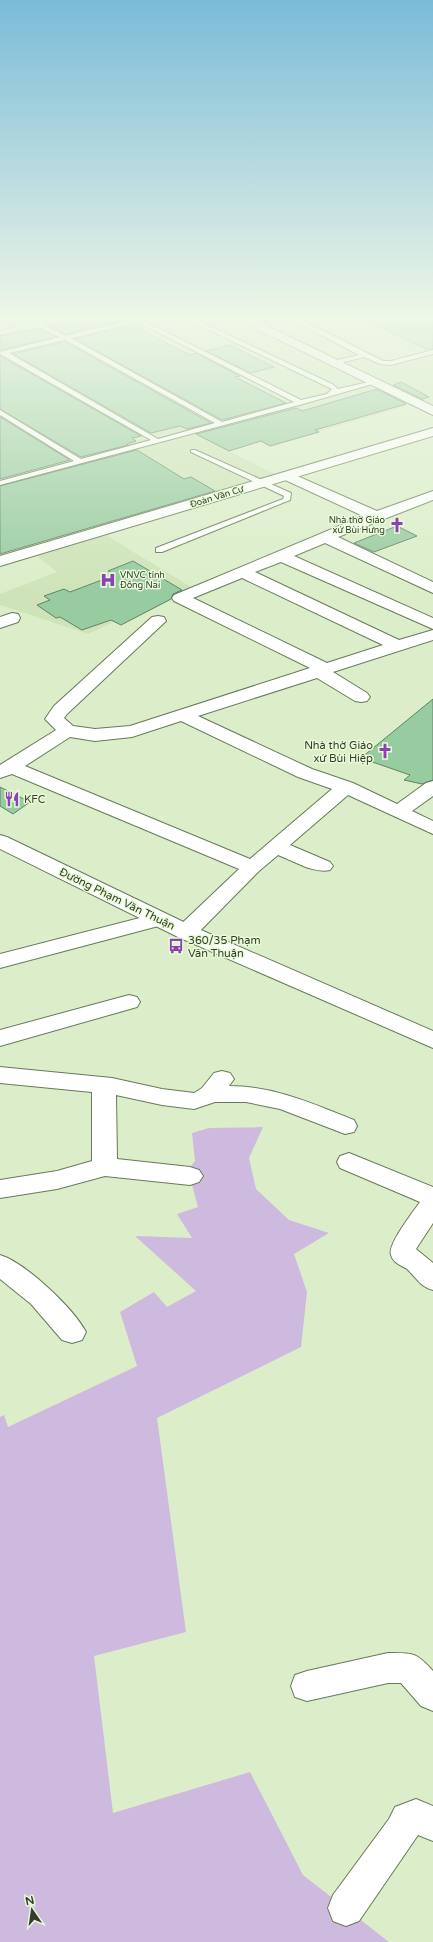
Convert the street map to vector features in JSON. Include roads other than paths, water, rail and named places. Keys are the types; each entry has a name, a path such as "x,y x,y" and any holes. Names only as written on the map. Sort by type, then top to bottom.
{"street":[{"name":"Đoàn Văn Cự","path":"0,561 433,432"},
{"path":"288,476 376,516"},
{"path":"361,697 322,670 180,598 376,516 433,495"},
{"path":"416,502 433,509"},
{"path":"325,537 433,588"},
{"path":"281,556 433,624"},
{"path":"242,572 398,646"},
{"path":"158,621 60,710 54,719 67,731 94,735 126,732 433,635"},
{"path":"182,715 305,773 346,788 433,828"},
{"path":"6,771 67,731"},
{"path":"6,771 252,867"},
{"path":"398,812 433,787"},
{"path":"186,932 252,867 346,788"},
{"name":"Đường Phạm Văn Thuận","path":"0,841 186,932 433,1040"},
{"path":"277,847 323,866"},
{"path":"0,962 160,919"},
{"path":"0,1038 129,1002"},
{"path":"0,1075 104,1085 162,1097 194,1101 203,1099 216,1086 285,1102 345,1126"},
{"path":"104,1085 105,1167"},
{"path":"348,1162 430,1210 403,1248 402,1254 417,1263 433,1280"},
{"path":"0,1189 57,1180 105,1167 190,1176"},
{"path":"0,1265 41,1297 72,1332"},
{"path":"307,1686 388,1668 409,1668 433,1695"},
{"path":"346,1908 401,1831 407,1819 416,1816 433,1824"}],"lane":[{"path":"101,409 158,441"},
{"path":"193,409 221,424"},
{"path":"0,483 280,409"},
{"path":"0,412 80,462"},
{"path":"159,550 286,500 288,495 193,451"}],"place":[{"name":"Nhà thờ Giáo xứ Bùi Hưng","path":"397,525"},
{"name":"VNVC tỉnh Đồng Nai","path":"108,580"},
{"name":"Nhà thờ Giáo xứ Bùi Hiệp","path":"385,751"},
{"name":"KFC","path":"12,799"},
{"name":"360/35 Phạm Văn Thuận","path":"176,946"}]}
